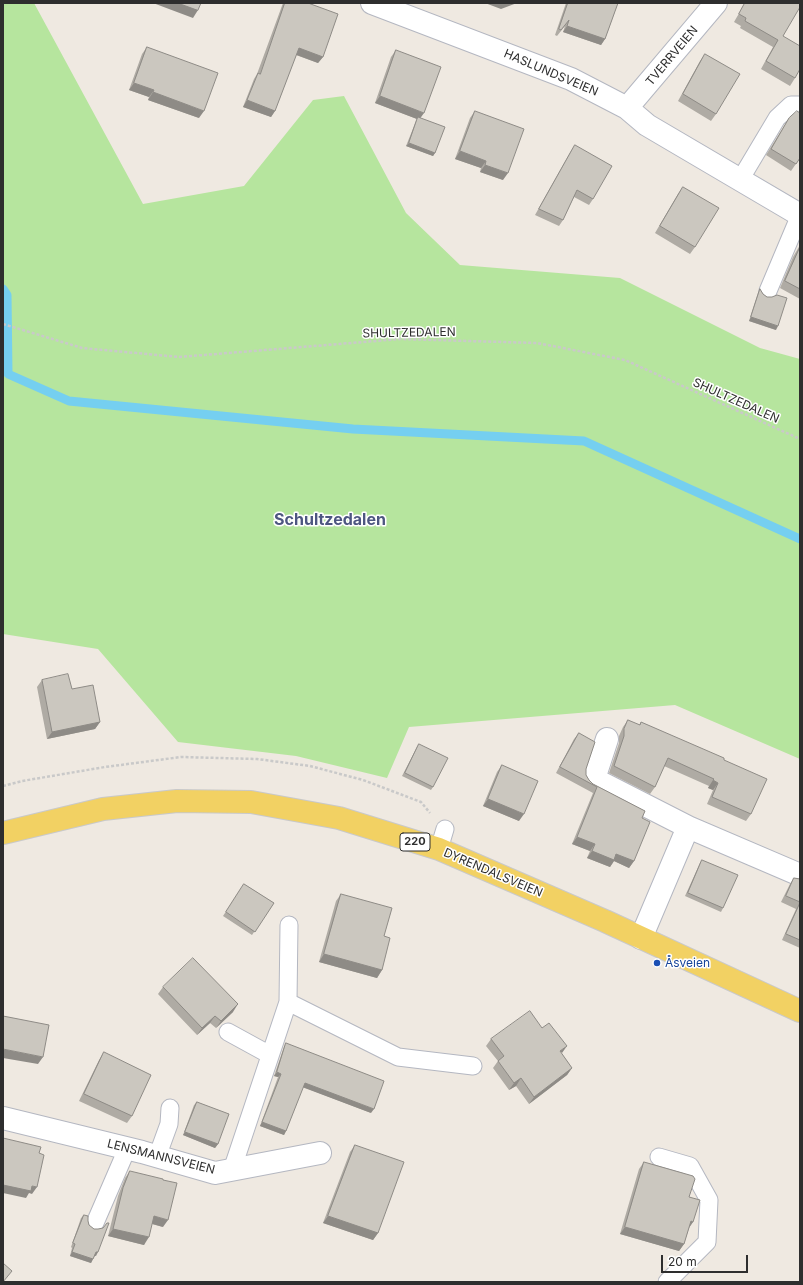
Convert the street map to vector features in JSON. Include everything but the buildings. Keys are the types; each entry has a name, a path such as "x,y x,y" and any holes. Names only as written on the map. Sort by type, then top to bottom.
{"main road":[{"name":"DYRENDALSVEIEN","path":"3,833 103,809 177,801 250,802 442,839 605,921 800,1011"}],"street":[{"name":"HASLUNDSVEIEN","path":"372,3 571,79 627,108 647,126 800,215"},
{"name":"TVERRVEIEN","path":"627,108 716,3"},
{"path":"607,739 594,780 688,827 800,874"},
{"path":"641,938 688,827"},
{"name":"LENSMANNSVEIEN","path":"3,1118 128,1149 215,1173 320,1153"}],"lane":[{"path":"740,180 777,118 791,105 800,105"},
{"path":"768,291 800,215"},
{"path":"232,1170 288,1002 289,925"},
{"path":"288,1002 398,1057 473,1066"},
{"path":"228,1032 270,1055"},
{"path":"157,1157 169,1124 170,1108"},
{"path":"95,1223 128,1149"},
{"path":"659,1157 690,1166 709,1200 707,1242 667,1282"}],"path":[{"name":"SHULTZEDALEN","path":"3,324 82,348 179,357 400,340 537,342 625,360 800,440"},
{"path":"3,786 22,781 105,767 181,757 257,759 310,766 363,780 421,802 442,839"}],"green space":[{"path":"3,3 34,3 143,204 244,186 313,100 344,96 406,213 460,265 620,278 760,348 800,359 800,759 675,705 409,727 387,778 296,756 178,742 98,649 3,634"}],"waterway":[{"path":"3,289 7,295 8,374 69,401 353,429 584,441 800,539"}],"place":[{"name":"Åsveien","path":"657,963"}],"district":[{"name":"Schultzedalen","path":"330,520"}]}
